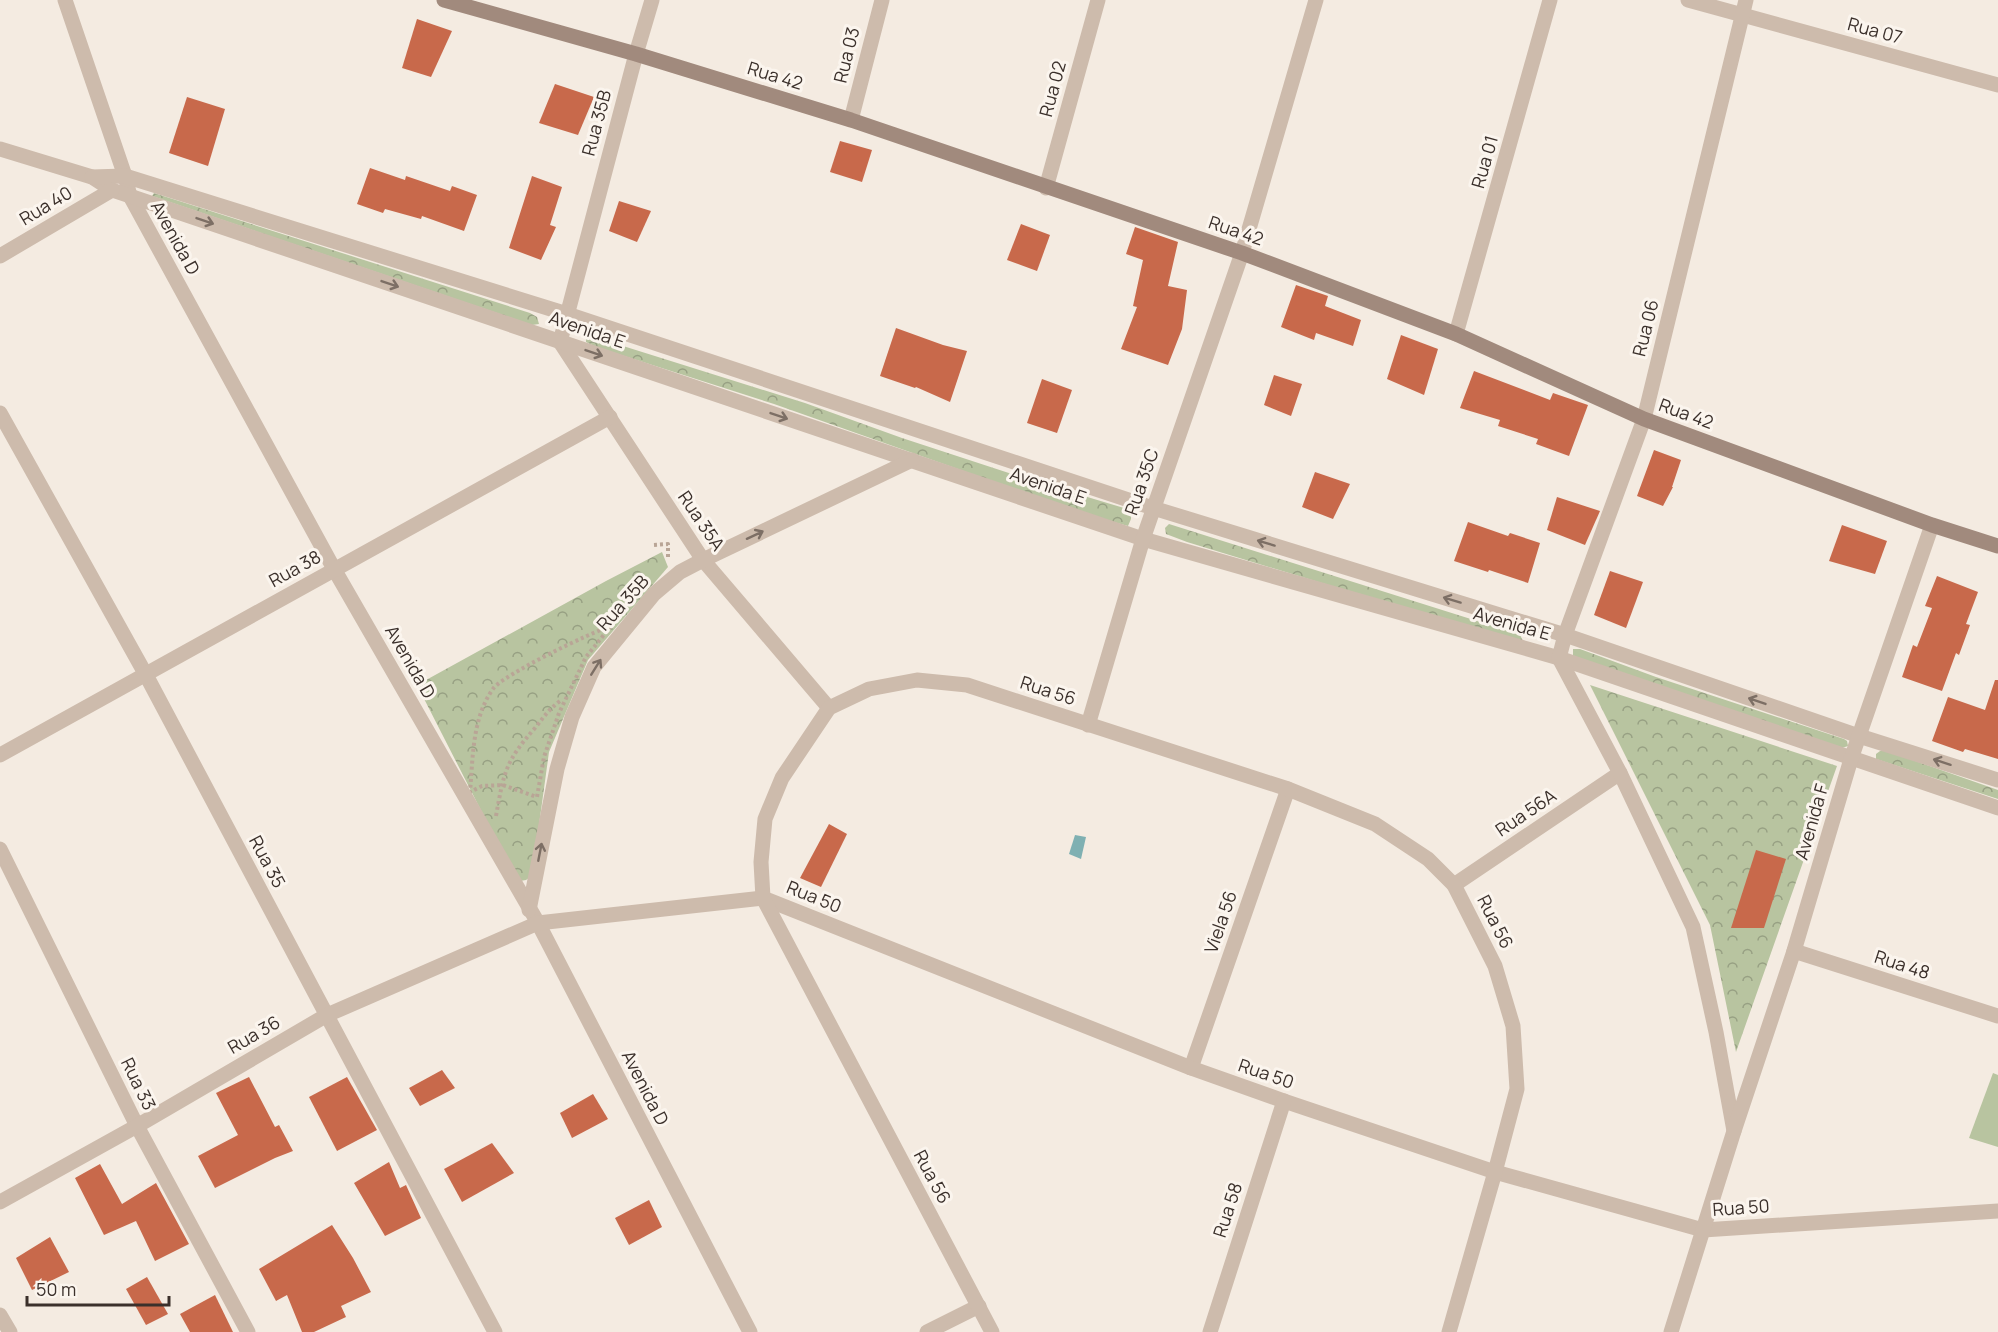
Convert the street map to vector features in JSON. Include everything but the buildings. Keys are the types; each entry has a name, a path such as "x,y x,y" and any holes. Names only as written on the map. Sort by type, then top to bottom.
{"street":[{"name":"Avenida D","path":"65,0 130,196 334,569 534,916 750,1332"},
{"name":"Rua 42","path":"444,0 636,54 851,120 1242,253 1456,334 1644,419 1932,525 1998,546"},
{"name":"Rua 35B","path":"560,342 652,0"},
{"name":"Rua 03","path":"851,120 882,0"},
{"name":"Rua 02","path":"1046,188 1098,0"},
{"name":"Rua 35C","path":"1088,725 1143,539 1242,253 1316,0"},
{"name":"Rua 01","path":"1456,334 1550,0"},
{"name":"Rua 07","path":"1688,0 1744,7 1998,85"},
{"name":"Rua 06","path":"1559,658 1565,635 1644,419 1744,7"},
{"name":"Avenida E","path":"0,149 92,177 112,190 1143,539 1559,658 1998,808"},
{"name":"Avenida E","path":"92,177 125,176 567,314 1154,508 1565,635 1859,736 1998,780"},
{"name":"Rua 40","path":"0,256 112,190"},
{"path":"272,244 277,224"},
{"name":"Rua 35A","path":"560,342 703,560 829,708"},
{"name":"Rua 35","path":"0,413 146,675 495,1332"},
{"name":"Rua 38","path":"0,755 610,417"},
{"name":"Rua 35B","path":"534,916 557,769 572,717 594,667 654,594 681,572 703,560 912,460"},
{"name":"Avenida F","path":"1671,1332 1794,951 1851,759 1932,525"},
{"name":"Avenida F","path":"1559,658 1620,773 1693,927 1716,1032 1734,1131"},
{"name":"Rua 56","path":"992,1332 763,898 761,862 765,819 782,778 829,708 869,689 917,680 967,685 1288,789 1375,824 1428,859 1454,885 1495,966 1513,1026 1517,1089 1449,1332"},
{"name":"Rua 56A","path":"1454,885 1620,773"},
{"name":"Viela 56","path":"1191,1068 1288,789"},
{"name":"Rua 33","path":"0,849 137,1126 248,1332"},
{"name":"Rua 50","path":"534,916 763,898 1191,1068 1284,1101 1495,1172 1703,1230 1998,1211"},
{"name":"Rua 36","path":"0,1202 137,1126 327,1015 534,916"},
{"name":"Rua 48","path":"1794,951 1998,1016"},
{"name":"Rua 58","path":"1210,1332 1284,1101"},
{"path":"927,1332 979,1306"},
{"path":"0,1315 10,1332"}],"path":[{"path":"494,824 504,771 515,751 543,715 572,691 586,657 611,626 551,653 494,687 484,706 476,735 470,792 482,786 500,785"}],"green space":[{"path":"154,193 530,313 537,317 539,324 532,325 152,196"},
{"path":"588,335 805,403 1024,478 1124,508 1131,513 1131,519 1128,526 1088,515 774,404 596,347 586,342"},
{"path":"1169,524 1493,626 1520,635 1523,641 1187,542 1166,534 1165,528"},
{"path":"662,552 668,567 588,660 549,752 532,876 520,881 515,877 417,685"},
{"path":"1573,649 1580,649 1656,677 1844,739 1848,746 1842,748 1573,657"},
{"path":"1590,685 1837,766 1736,1052 1710,925"},
{"path":"1880,751 1887,751 1998,790 1998,799 1876,759 1876,754"},
{"path":"1993,1073 1998,1075 1998,1147 1969,1138"}],"water":[{"path":"1075,835 1086,837 1081,859 1069,854"}]}
